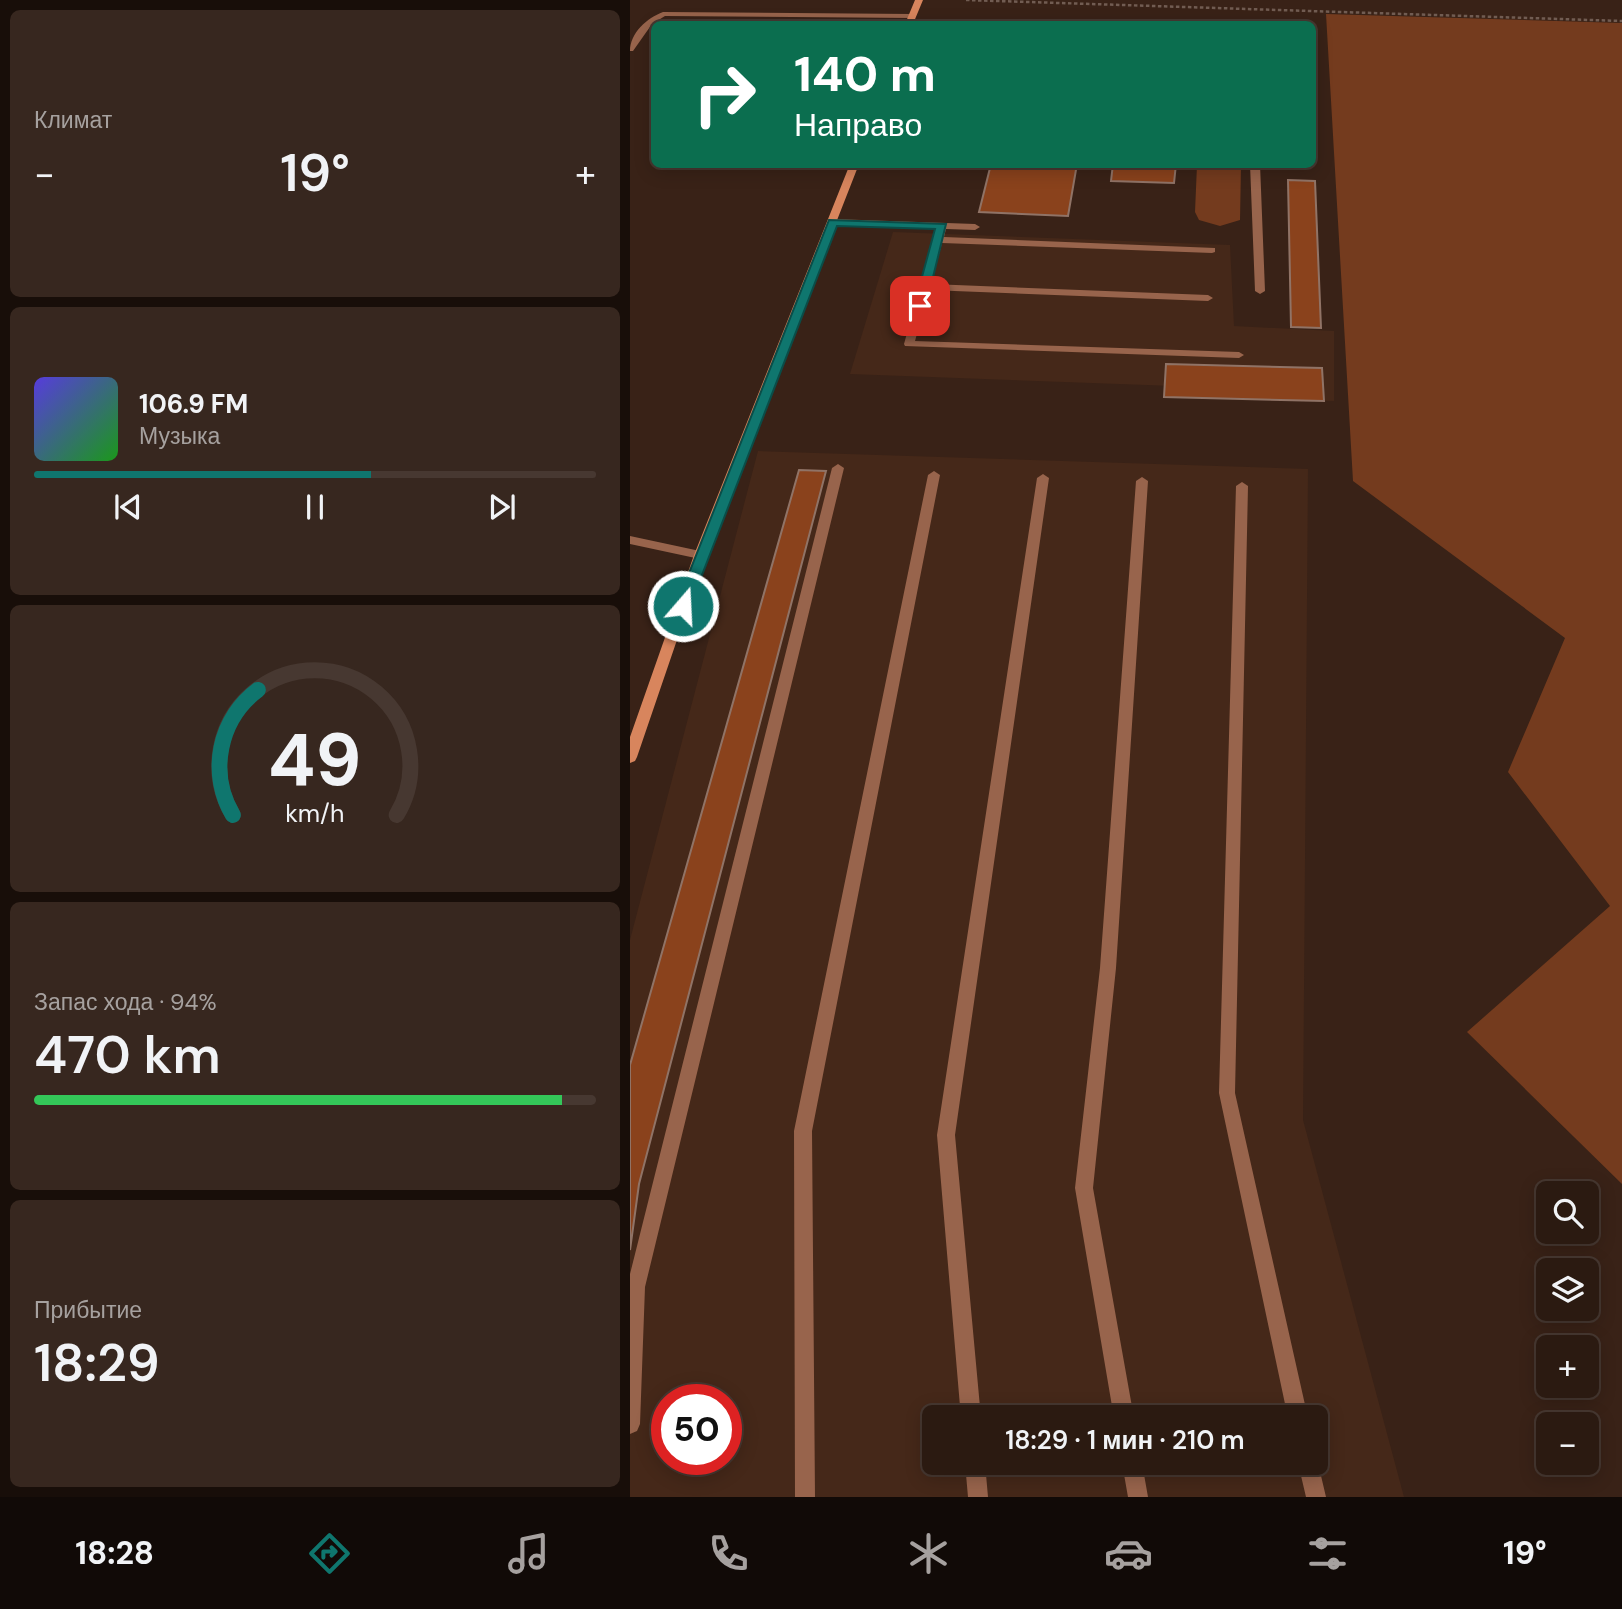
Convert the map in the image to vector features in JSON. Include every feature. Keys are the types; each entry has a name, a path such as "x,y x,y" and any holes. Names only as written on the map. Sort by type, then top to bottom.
{"main road":[{"path":"911,20 919,0"},
{"path":"630,757 701,555 854,168"}],"lane":[{"path":"630,49 649,22 663,14 911,20"},
{"path":"1255,168 1260,291"},
{"path":"833,222 975,227"},
{"path":"942,226 909,344 1239,355"},
{"path":"938,240 1212,250"},
{"path":"925,287 1208,298"},
{"path":"630,1424 636,1287 838,467"},
{"path":"805,1497 803,1131 934,475"},
{"path":"970,1405 946,1135 1043,478"},
{"path":"1122,1405 1084,1188 1108,968 1142,481"},
{"path":"1242,486 1227,1093 1295,1405"},
{"path":"630,540 701,555"},
{"path":"976,1475 978,1497"},
{"path":"1134,1475 1138,1497"},
{"path":"1311,1475 1316,1497"}],"path":[{"path":"966,0 1622,21"}],"shaded area":[{"path":"1326,14 1622,23 1622,1184 1467,1032 1610,906 1508,772 1565,638 1353,481"},
{"path":"1197,168 1241,168 1240,220 1220,226 1199,220 1195,212"},
{"path":"893,232 1230,245 1234,326 1334,331 1334,401 1174,394 1174,386 850,374"},
{"path":"758,451 1308,469 1303,1120 1404,1497 630,1497 630,940"}],"building":[{"path":"990,168 1076,168 1068,216 979,212"},
{"path":"1113,168 1176,168 1174,183 1111,181"},
{"path":"1288,180 1315,181 1321,328 1291,327"},
{"path":"1166,364 1322,368 1324,401 1164,397"},
{"path":"799,470 826,471 639,1184 630,1250 630,1065"}],"route":[{"path":"683,606 833,222 942,226 920,306"}]}
